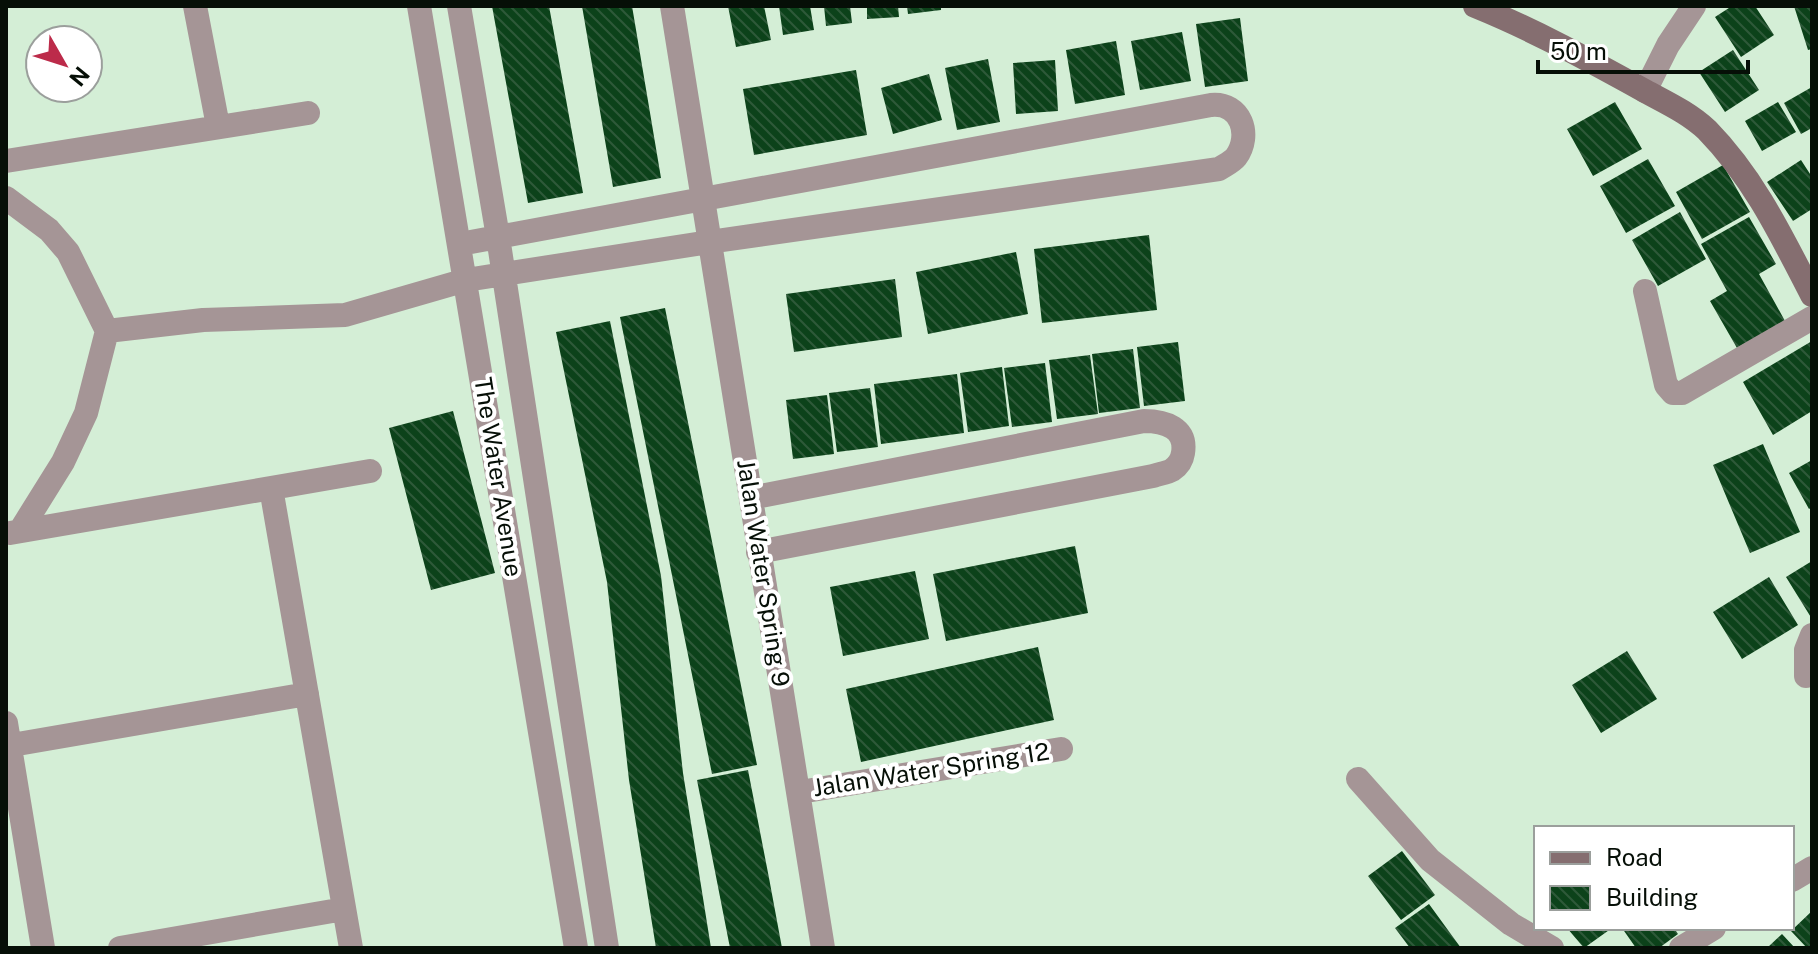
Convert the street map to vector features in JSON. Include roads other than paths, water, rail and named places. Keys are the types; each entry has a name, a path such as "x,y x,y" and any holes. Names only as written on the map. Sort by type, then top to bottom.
{"street":[{"path":"195,6 218,126"},
{"name":"The Water Avenue","path":"419,6 576,948"},
{"name":"The Water Avenue","path":"459,6 498,237 607,948"},
{"name":"Jalan Water Spring 9","path":"672,6 823,948"},
{"path":"1475,6 1575,52 1685,112 1706,130 1728,155 1775,222 1812,295"},
{"path":"1645,91 1668,45 1694,6"},
{"path":"107,331 203,320 345,315 466,280 1219,169 1235,158 1241,145 1243,127 1234,110 1224,104 1211,105 460,244"},
{"path":"6,161 308,113"},
{"path":"6,198 49,230 68,252 107,331 86,413 63,462 13,533"},
{"path":"1645,291 1666,385 1673,393 1682,393 1812,318"},
{"path":"751,498 1144,421 1161,421 1173,426 1181,435 1184,446 1182,460 1172,470 1153,476 758,552"},
{"path":"13,533 370,471"},
{"path":"271,488 351,948"},
{"path":"1806,676 1806,650 1812,635"},
{"path":"43,948 7,738 307,694"},
{"name":"Jalan Water Spring 12","path":"800,792 1061,749"},
{"path":"1358,779 1430,860 1511,924 1552,948"},
{"path":"1794,879 1812,868"},
{"path":"120,948 344,909"},
{"path":"1681,948 1711,930"}]}
